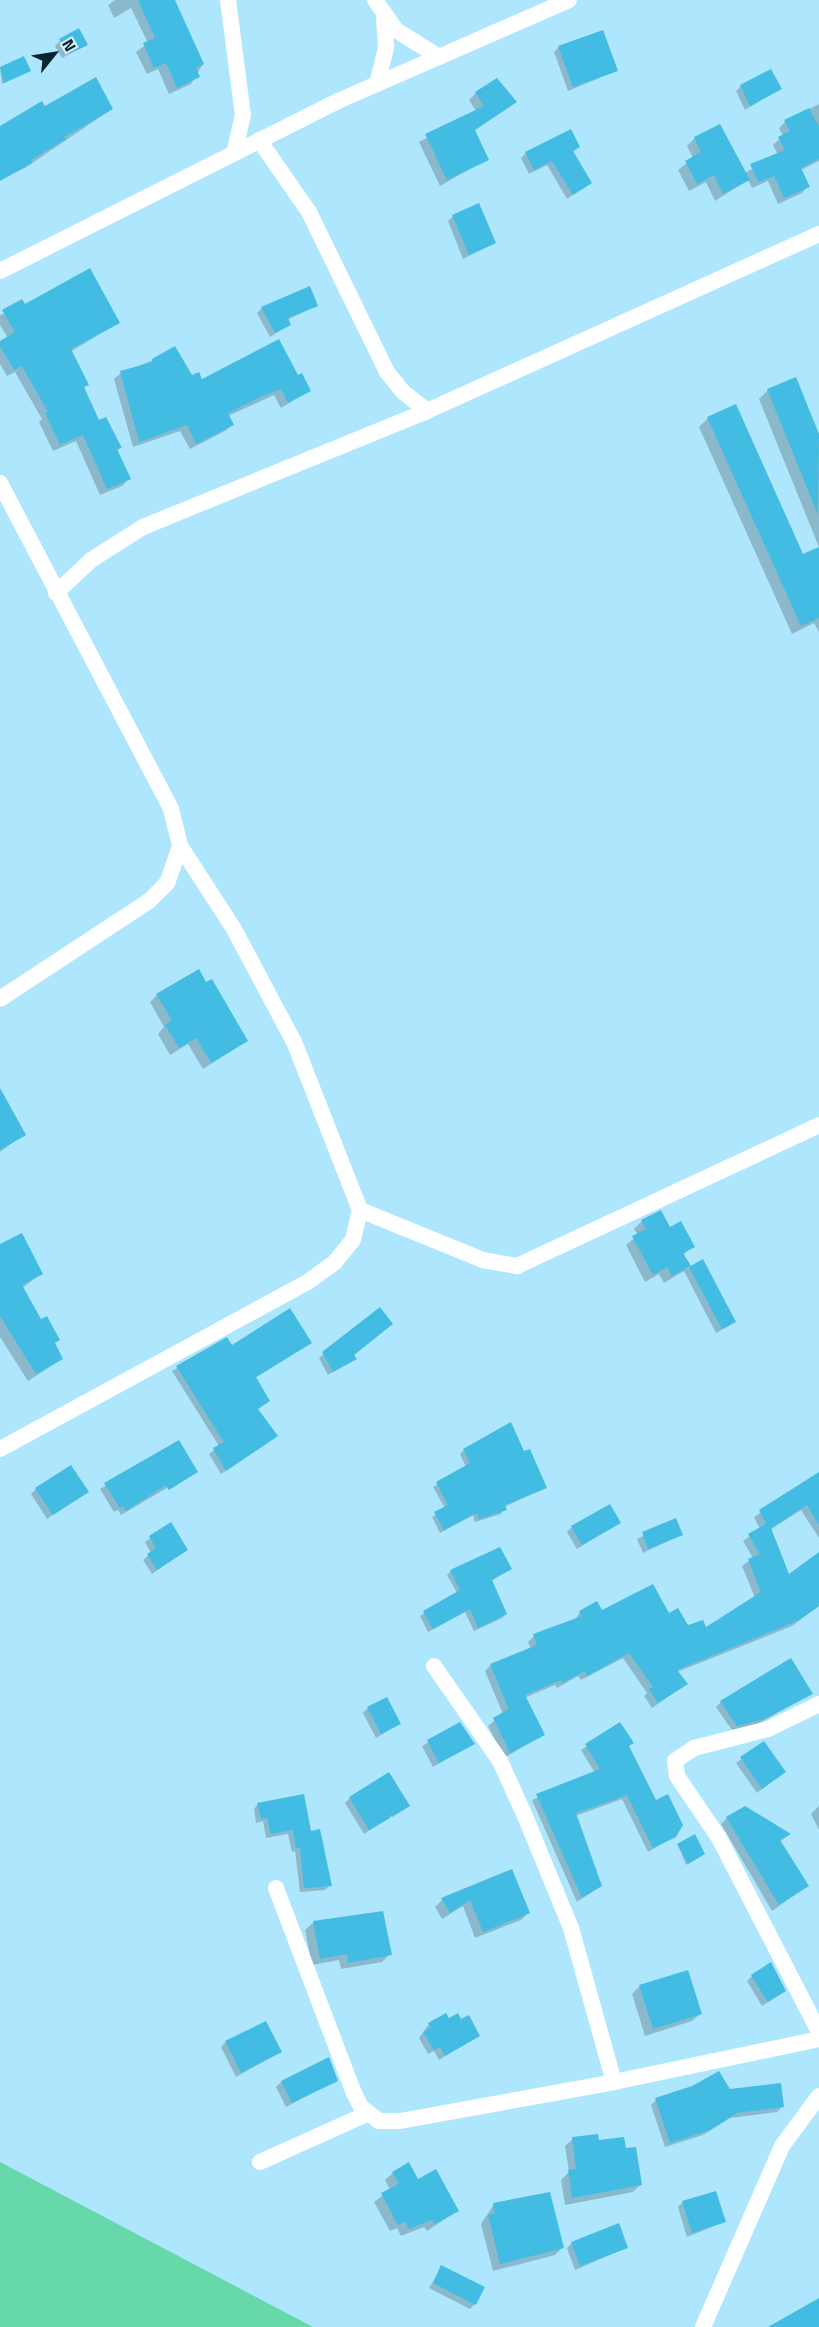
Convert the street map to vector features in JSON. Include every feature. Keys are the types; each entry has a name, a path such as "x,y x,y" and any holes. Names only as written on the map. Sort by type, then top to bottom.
{"street":[{"path":"228,0 243,115 234,153"},
{"path":"375,0 384,16 396,30 439,57"},
{"path":"0,271 259,140 377,84 569,0"},
{"path":"377,84 386,47 384,16"},
{"path":"259,140 309,212 387,372 403,392 427,411"},
{"path":"56,593 91,560 143,526 427,411 819,234"},
{"path":"0,483 171,809 180,846 234,929 294,1042 360,1210 353,1240 335,1262 309,1281 0,1449"},
{"path":"0,999 149,901 167,883 180,846"},
{"path":"360,1210 483,1260 517,1266 819,1125"},
{"path":"434,1666 511,1783 571,1928 614,2082"},
{"path":"819,1704 768,1729 694,1748 675,1761 677,1776 719,1838 819,2032"},
{"path":"276,1888 354,2093 368,2114 390,2123 614,2082 819,2039"},
{"path":"703,2327 782,2146 819,2096"},
{"path":"261,2162 368,2114"}],"green space":[{"path":"0,2162 313,2327 0,2327"}],"building":[{"path":"138,0 175,0 204,64 196,68 200,77 177,88 166,63 154,68 143,43 155,38"},
{"path":"79,28 88,45 68,54 59,39"},
{"path":"603,30 618,71 573,87 558,46"},
{"path":"24,56 31,71 4,83 0,67"},
{"path":"771,69 782,89 750,106 740,85"},
{"path":"96,77 113,109 64,137 66,139 31,160 32,163 0,181 0,126 42,101 45,106"},
{"path":"497,78 517,102 475,130 489,160 447,180 425,134 484,106 475,92"},
{"path":"809,108 819,127 819,159 801,168 810,187 784,198 774,176 758,182 750,164 785,150 778,137 790,131 784,120"},
{"path":"720,124 750,180 723,194 714,175 697,184 685,161 701,152 694,137"},
{"path":"571,129 580,147 573,151 592,183 573,195 552,161 534,170 525,152"},
{"path":"479,203 496,243 469,255 452,215"},
{"path":"90,268 120,323 71,349 89,385 84,387 99,420 106,417 122,448 117,449 131,479 107,489 83,435 60,445 45,413 48,412 22,366 14,370 0,346 0,341 15,332 2,310 22,299 25,304"},
{"path":"310,286 318,306 288,318 291,325 275,333 261,307"},
{"path":"279,339 298,375 302,373 311,391 288,403 281,389 260,397 228,413 234,425 196,444 187,425 139,442 120,371 153,362 152,359 175,346 192,375 199,372 202,379"},
{"path":"796,377 819,434 818,515 767,389"},
{"path":"736,404 803,554 819,547 819,618 801,626 707,417"},
{"path":"199,969 206,982 212,979 248,1041 211,1063 196,1038 179,1048 165,1025 172,1020 156,994"},
{"path":"0,1088 26,1135 0,1150"},
{"path":"661,1210 670,1227 681,1221 695,1247 683,1253 691,1266 672,1276 667,1267 653,1275 632,1236 646,1229 641,1220"},
{"path":"22,1233 43,1274 22,1285 41,1319 47,1316 60,1340 55,1343 63,1359 36,1374 0,1316 0,1244"},
{"path":"703,1259 736,1322 722,1329 689,1267"},
{"path":"380,1307 393,1324 354,1355 357,1359 333,1372 322,1352"},
{"path":"290,1308 312,1343 256,1377 270,1401 258,1409 278,1436 226,1471 213,1448 224,1442 176,1366 227,1337 232,1345"},
{"path":"511,1422 524,1451 530,1449 547,1488 505,1505 507,1510 479,1519 477,1513 444,1530 434,1512 448,1505 436,1482 470,1463 463,1449"},
{"path":"179,1440 198,1472 169,1490 166,1485 126,1511 123,1506 120,1508 104,1483"},
{"path":"71,1465 89,1492 53,1515 35,1488"},
{"path":"819,1472 819,1525 807,1505 771,1528 789,1574 819,1552 819,1606 799,1620 677,1670 688,1684 658,1703 649,1689 653,1687 629,1653 587,1676 585,1671 563,1683 561,1680 525,1695 545,1735 510,1753 493,1718 509,1709 490,1664 537,1645 533,1634 582,1616 579,1611 597,1601 602,1610 653,1584 669,1613 678,1608 688,1625 703,1620 706,1627 761,1592 748,1559 760,1554 748,1534 766,1524 759,1510"},
{"path":"610,1504 621,1523 582,1545 571,1526"},
{"path":"676,1518 683,1535 648,1549 642,1532"},
{"path":"171,1522 188,1550 157,1570 147,1554 156,1548 149,1536"},
{"path":"500,1547 512,1569 492,1580 507,1614 478,1628 470,1609 433,1629 423,1611 460,1590 450,1570"},
{"path":"791,1658 813,1694 764,1719 737,1726 720,1701"},
{"path":"387,1697 401,1724 381,1734 367,1707"},
{"path":"460,1722 475,1744 439,1763 427,1740"},
{"path":"620,1722 634,1743 629,1746 656,1800 668,1794 683,1825 676,1837 653,1848 627,1795 576,1813 602,1886 582,1898 536,1794 600,1769 585,1744"},
{"path":"764,1741 786,1772 762,1789 740,1757"},
{"path":"389,1772 410,1806 392,1817 390,1813 390,1818 369,1830 349,1797"},
{"path":"304,1794 311,1831 320,1829 332,1886 304,1888 300,1848 296,1848 293,1830 271,1834 267,1818 261,1819 257,1803"},
{"path":"745,1806 791,1834 780,1840 809,1886 779,1905 726,1817"},
{"path":"695,1834 705,1854 688,1864 677,1844"},
{"path":"512,1869 530,1913 483,1932 470,1900 450,1913 441,1898"},
{"path":"383,1911 392,1955 348,1963 347,1954 320,1959 313,1921"},
{"path":"771,1962 786,1991 768,2002 751,1975"},
{"path":"688,1970 702,2014 653,2029 639,1985"},
{"path":"446,2013 449,2018 458,2013 461,2019 469,2015 480,2036 445,2056 440,2047 434,2050 423,2032 431,2028 428,2023"},
{"path":"266,2021 282,2052 241,2073 225,2041"},
{"path":"329,2057 338,2081 292,2103 281,2081"},
{"path":"719,2071 730,2089 781,2083 784,2107 737,2113 710,2130 670,2143 655,2098 692,2086"},
{"path":"598,2134 599,2140 624,2137 626,2148 636,2147 642,2185 572,2198 568,2170 576,2169 572,2137"},
{"path":"409,2162 418,2179 436,2169 459,2211 435,2224 432,2220 409,2229 405,2221 398,2225 381,2193 399,2184 392,2172"},
{"path":"716,2191 726,2222 692,2233 682,2201"},
{"path":"550,2192 564,2248 500,2264 488,2215 495,2213 493,2203"},
{"path":"619,2223 628,2248 580,2266 571,2242"},
{"path":"441,2265 485,2287 476,2305 433,2283"},
{"path":"819,2298 819,2327 768,2327"}]}
